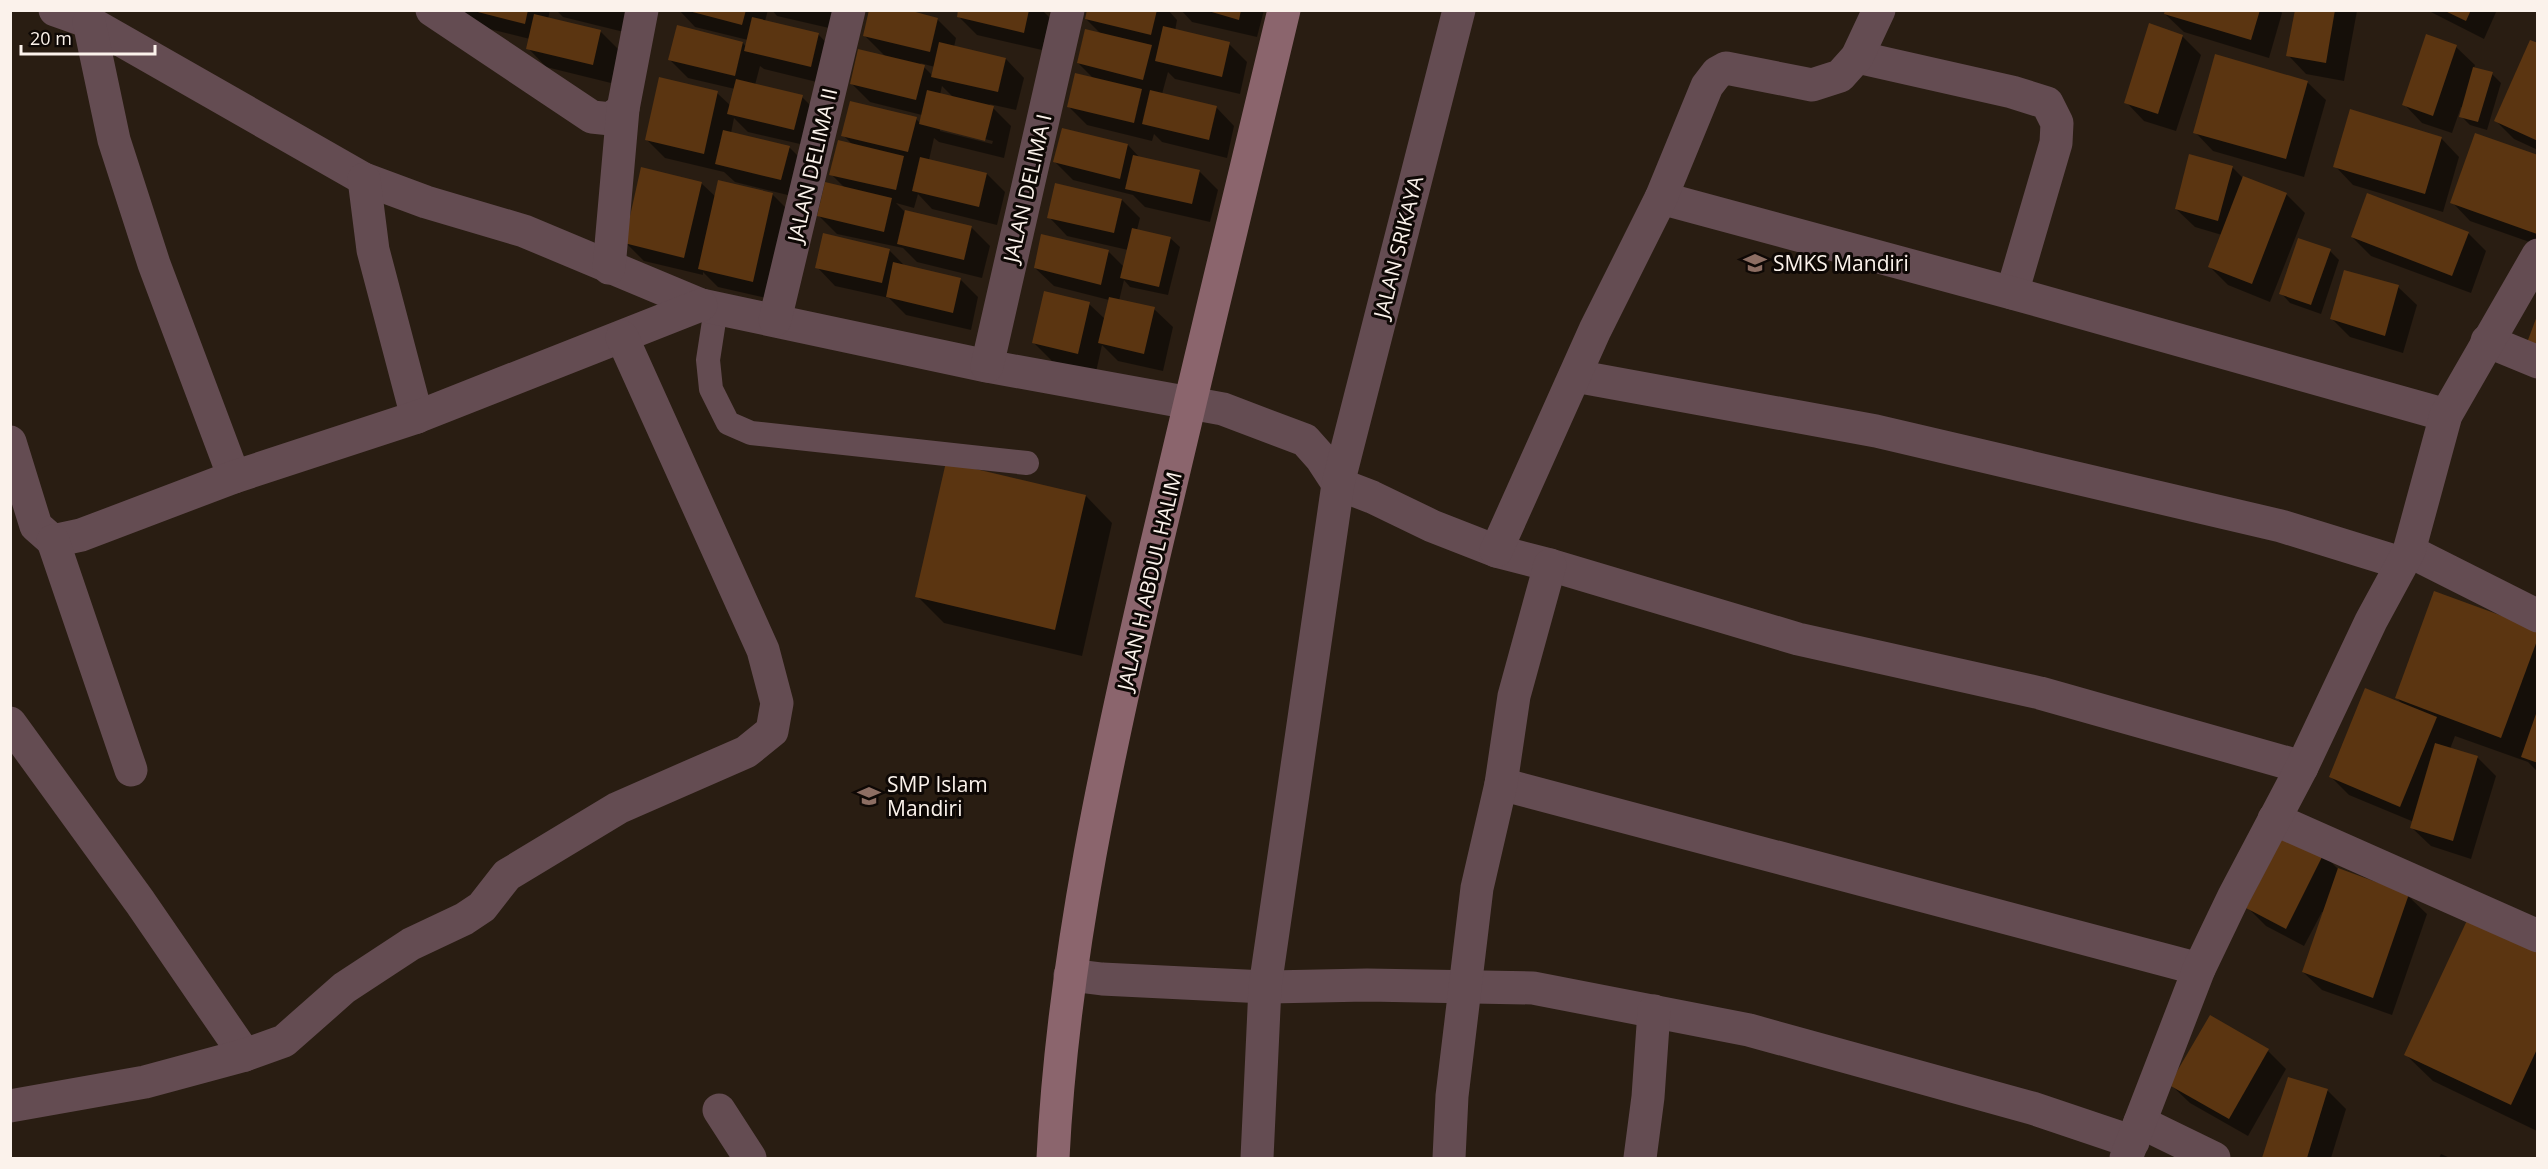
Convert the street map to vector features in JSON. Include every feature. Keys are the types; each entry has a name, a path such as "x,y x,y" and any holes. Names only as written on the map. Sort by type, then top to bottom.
{"street":[{"path":"55,10 89,22 364,179 426,202 524,231 708,307 987,366 1223,409 1305,440 1321,458 1338,484 1372,497 1432,526 1496,551 1798,639 2040,693 2302,767"},
{"path":"609,268 624,109 642,10"},
{"name":"JALAN DELIMA II","path":"775,320 849,10"},
{"name":"JALAN DELIMA I","path":"987,366 1068,10"},
{"name":"JALAN H ABDUL HALIM","path":"1053,1158 1070,975 1110,758 1190,402 1284,10"},
{"name":"JALAN SRIKAYA","path":"1257,1158 1265,987 1338,484 1459,10"},
{"path":"1496,551 1595,330 1661,198 1707,86 1717,73 1725,68 1812,85 1840,76 1857,57 1879,10"},
{"path":"438,12 592,117 611,119 624,109"},
{"path":"89,22 114,140 154,264 234,477"},
{"path":"1857,57 2012,92 2047,103 2057,123 2056,143 2012,293"},
{"path":"364,179 373,250 417,417"},
{"path":"1661,198 2012,293 2446,415"},
{"path":"2133,1141 2199,969 2405,557 2446,415 2538,255"},
{"path":"53,541 81,535 234,477 417,417 622,337 708,307"},
{"path":"10,1106 145,1082 245,1055 284,1041 344,988 411,944 464,919 482,907 501,886 507,874 618,808 746,752 772,731 777,703 763,650 622,337"},
{"path":"2487,341 2538,362"},
{"path":"1575,376 1876,431 2281,526 2405,557 2538,616"},
{"path":"10,442 36,526 53,541 131,770"},
{"path":"1449,1158 1452,1096 1478,888 1501,784 1514,696 1550,565"},
{"path":"10,723 140,902 245,1055"},
{"path":"1501,784 2199,969"},
{"path":"2274,819 2538,936"},
{"path":"1070,975 1102,979 1265,987 1367,984 1533,988 1749,1030 2032,1108 2133,1141 2214,1158"},
{"path":"1640,1158 1648,1097 1654,1011"},
{"path":"719,1110 750,1158"}],"lane":[{"path":"708,307 708,360 711,389 728,423 751,433 1027,463"}],"building":[{"path":"470,10 528,10 525,24"},
{"path":"685,10 746,10 742,25"},
{"path":"869,10 908,10 938,18 930,52 863,36"},
{"path":"958,10 1029,10 1024,33 957,17"},
{"path":"1087,10 1157,10 1151,35 1085,19"},
{"path":"1205,10 1241,10 1239,20"},
{"path":"2165,10 2260,10 2251,40 2164,14"},
{"path":"2295,10 2335,10 2326,63 2286,56"},
{"path":"2443,10 2471,10 2466,21"},
{"path":"534,14 601,30 593,65 526,49"},
{"path":"752,17 819,33 811,67 744,51"},
{"path":"2149,23 2183,35 2158,114 2124,103"},
{"path":"677,25 743,42 735,76 668,60"},
{"path":"1163,26 1230,42 1222,77 1155,61"},
{"path":"1085,29 1152,45 1143,80 1077,63"},
{"path":"2426,34 2457,45 2433,116 2402,105"},
{"path":"2530,40 2538,43 2538,141 2494,121"},
{"path":"939,42 1006,58 998,92 931,77"},
{"path":"858,49 925,65 916,100 850,84"},
{"path":"2215,54 2308,81 2286,159 2193,133"},
{"path":"2473,67 2493,72 2478,122 2459,117"},
{"path":"1075,73 1142,89 1134,123 1067,107"},
{"path":"659,77 718,91 704,154 645,140"},
{"path":"736,79 803,95 794,130 727,114"},
{"path":"927,90 994,106 985,141 919,124"},
{"path":"1150,90 1217,106 1209,140 1142,124"},
{"path":"850,101 917,117 908,152 841,136"},
{"path":"2350,109 2442,137 2425,194 2333,167"},
{"path":"1062,128 1128,144 1120,179 1053,162"},
{"path":"723,130 790,146 781,180 715,164"},
{"path":"2475,133 2538,155 2537,234 2450,203"},
{"path":"838,140 904,156 896,190 829,175"},
{"path":"2189,154 2233,166 2218,221 2175,209"},
{"path":"1133,155 1200,170 1192,204 1125,189"},
{"path":"920,157 987,173 979,207 912,191"},
{"path":"641,167 702,182 684,258 624,243"},
{"path":"2243,176 2287,193 2252,284 2208,267"},
{"path":"718,180 773,193 753,282 698,269"},
{"path":"825,182 892,198 884,232 817,216"},
{"path":"1055,183 1122,199 1114,233 1047,218"},
{"path":"2367,193 2469,232 2452,276 2351,237"},
{"path":"905,210 972,226 964,260 897,244"},
{"path":"1132,228 1171,237 1159,287 1120,278"},
{"path":"823,233 890,249 882,283 815,268"},
{"path":"1041,234 1109,250 1101,285 1034,268"},
{"path":"2298,238 2331,249 2311,305 2279,294"},
{"path":"893,262 961,278 953,313 886,297"},
{"path":"2344,270 2399,285 2385,336 2330,319"},
{"path":"1044,291 1090,302 1078,354 1032,343"},
{"path":"1109,297 1155,307 1144,354 1098,343"},
{"path":"2538,316 2538,353 2525,348"},
{"path":"946,462 1086,495 1055,630 915,597"},
{"path":"2434,591 2538,629 2538,638 2501,738 2395,698"},
{"path":"2365,688 2437,717 2400,807 2329,777"},
{"path":"2538,711 2538,763 2521,757"},
{"path":"2435,743 2478,756 2453,841 2410,828"},
{"path":"2285,833 2324,853 2286,929 2246,908"},
{"path":"2338,868 2409,894 2373,998 2302,972"},
{"path":"2470,914 2538,946 2538,1047 2511,1105 2404,1055"},
{"path":"2210,1015 2269,1049 2229,1119 2169,1085"},
{"path":"2288,1077 2328,1089 2307,1158 2262,1158"}],"place":[{"name":"SMKS Mandiri","path":"1755,263"},
{"name":"SMP Islam Mandiri","path":"869,796"}]}
